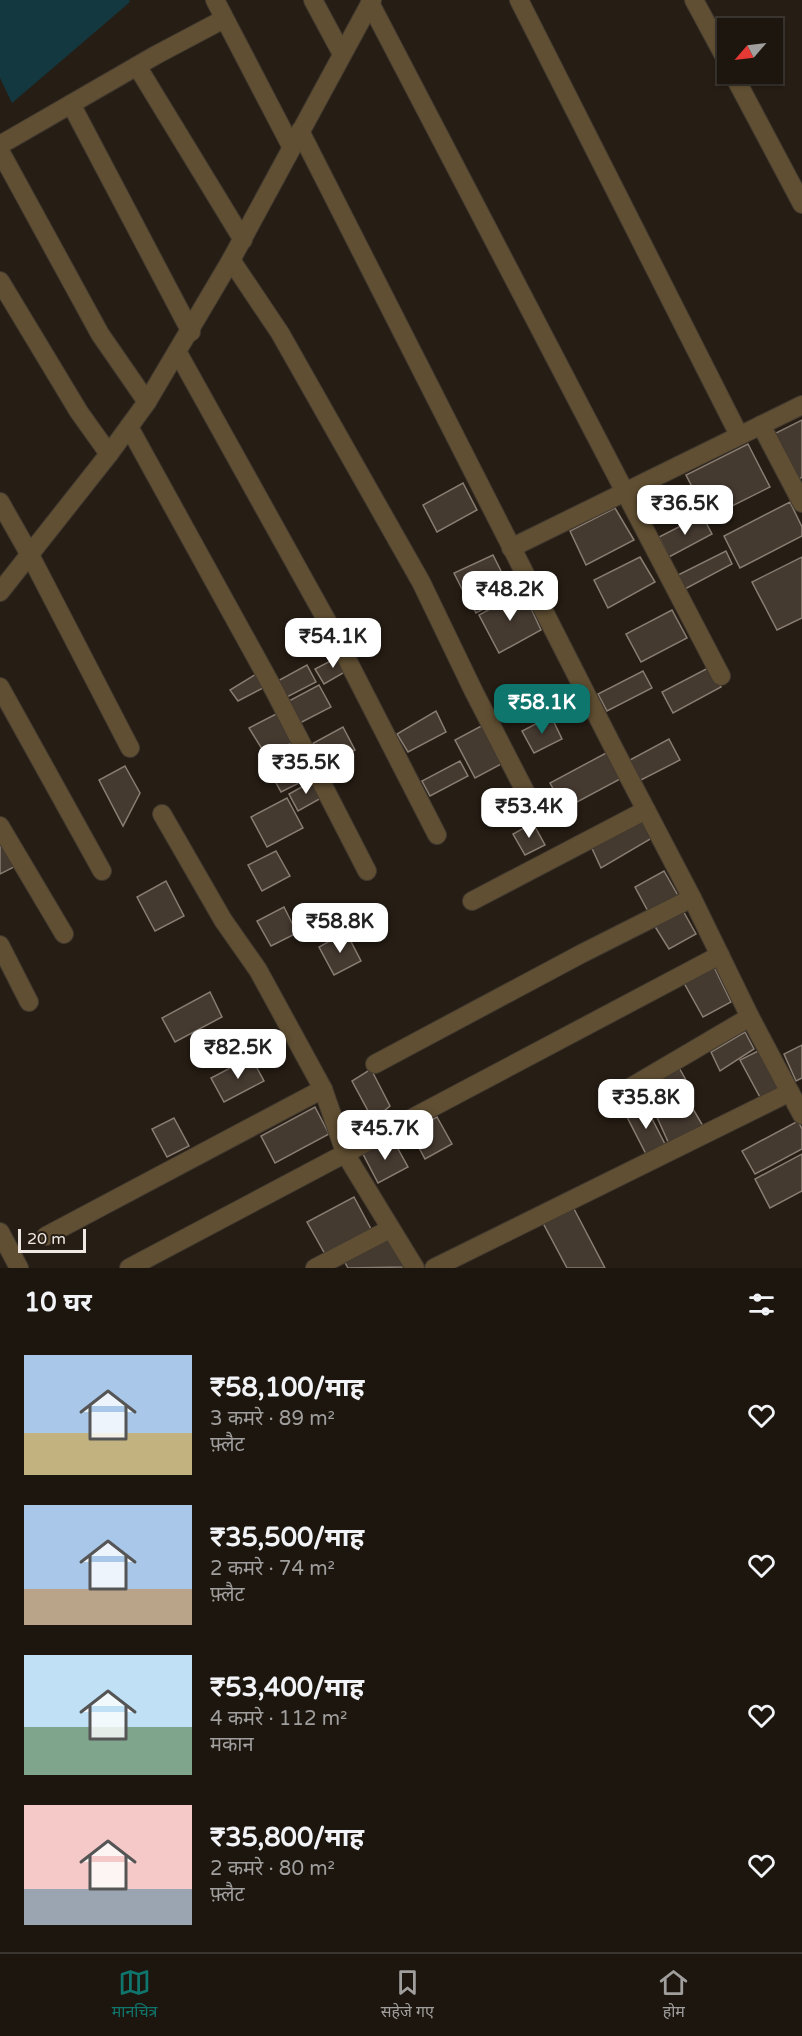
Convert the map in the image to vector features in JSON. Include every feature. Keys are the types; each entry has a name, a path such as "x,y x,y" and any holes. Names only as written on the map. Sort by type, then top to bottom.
{"street":[{"path":"214,0 295,139 511,548 802,1115"},
{"path":"313,0 342,54"},
{"path":"519,0 739,435"},
{"path":"694,0 717,43"},
{"path":"0,592 147,402 243,240 295,139 373,1"},
{"path":"373,1 721,676"},
{"path":"0,145 224,19"},
{"path":"137,66 243,240"},
{"path":"738,84 802,204"},
{"path":"71,104 190,332"},
{"path":"0,150 100,334 147,402"},
{"path":"231,260 280,333 421,582 525,793"},
{"path":"0,281 79,412 109,454"},
{"path":"178,352 332,630 437,835"},
{"path":"511,548 802,405"},
{"path":"761,425 802,503"},
{"path":"129,427 274,690 367,870"},
{"path":"0,502 130,748"},
{"path":"0,687 102,871"},
{"path":"472,901 646,810"},
{"path":"162,814 223,920 258,970 323,1089 346,1155 415,1268"},
{"path":"0,826 64,934"},
{"path":"375,1064 581,954 692,898"},
{"path":"0,945 29,1002"},
{"path":"129,1268 720,956"},
{"path":"619,1094 750,1017"},
{"path":"46,1236 323,1089"},
{"path":"434,1268 790,1092"},
{"path":"315,1268 390,1229"},
{"path":"0,1232 19,1268"}],"water":[{"path":"0,0 129,0 130,2 12,103 0,78"}],"building":[{"path":"802,420 802,477 798,480 774,434"},
{"path":"748,444 770,487 708,518 686,475"},
{"path":"463,483 477,510 437,532 423,505"},
{"path":"790,502 802,527 802,536 740,568 724,536"},
{"path":"615,508 634,540 586,565 570,531"},
{"path":"702,515 712,534 669,557 659,537"},
{"path":"726,551 732,564 685,589 678,575"},
{"path":"493,555 502,573 464,593 454,573"},
{"path":"640,557 655,582 608,608 594,580"},
{"path":"802,557 802,618 777,630 752,582"},
{"path":"506,574 517,591 476,613 467,594"},
{"path":"523,591 541,630 499,653 479,615"},
{"path":"672,610 687,638 641,662 626,634"},
{"path":"342,655 350,669 324,684 315,669"},
{"path":"307,665 316,682 283,699 274,683"},
{"path":"710,667 721,687 673,713 662,692"},
{"path":"643,671 652,688 607,711 598,694"},
{"path":"258,673 265,687 238,701 230,690"},
{"path":"319,685 331,707 298,724 287,702"},
{"path":"534,686 543,702 513,718 505,702"},
{"path":"436,711 446,732 408,752 397,734"},
{"path":"280,712 297,740 267,757 249,728"},
{"path":"551,716 562,739 534,753 522,731"},
{"path":"485,724 505,762 475,778 455,740"},
{"path":"343,727 355,750 320,769 308,746"},
{"path":"669,739 680,760 639,781 628,761"},
{"path":"608,752 622,778 564,809 550,783"},
{"path":"460,761 468,776 430,796 422,781"},
{"path":"301,763 309,778 281,792 273,777"},
{"path":"125,766 140,793 123,826 99,780"},
{"path":"314,780 323,797 298,811 289,794"},
{"path":"287,798 303,828 267,847 251,817"},
{"path":"641,815 652,838 601,868 590,844"},
{"path":"533,823 545,845 525,855 513,834"},
{"path":"6,842 18,865 0,874 0,845"},
{"path":"276,851 290,876 262,891 248,865"},
{"path":"664,871 680,899 650,915 635,887"},
{"path":"166,881 184,916 155,931 137,897"},
{"path":"284,907 297,933 271,946 257,921"},
{"path":"682,909 696,934 669,949 654,925"},
{"path":"346,932 361,961 334,975 319,947"},
{"path":"714,967 731,1002 703,1017 684,983"},
{"path":"210,992 222,1017 175,1042 162,1018"},
{"path":"745,1032 754,1049 720,1071 711,1052"},
{"path":"802,1045 802,1078 796,1081 784,1054"},
{"path":"758,1051 779,1090 761,1099 740,1060"},
{"path":"251,1057 264,1081 224,1102 211,1078"},
{"path":"677,1064 692,1091 655,1111 642,1083"},
{"path":"371,1069 390,1106 373,1120 352,1081"},
{"path":"686,1097 703,1126 669,1144 656,1115"},
{"path":"315,1107 329,1134 275,1163 261,1136"},
{"path":"646,1107 665,1144 646,1154 627,1117"},
{"path":"437,1117 452,1144 425,1159 410,1131"},
{"path":"174,1118 189,1146 167,1157 152,1129"},
{"path":"798,1121 802,1129 802,1149 755,1174 742,1151"},
{"path":"392,1138 408,1167 378,1183 363,1154"},
{"path":"802,1154 802,1191 770,1208 755,1179"},
{"path":"354,1197 371,1229 325,1254 307,1222"},
{"path":"573,1207 605,1268 567,1268 543,1223"},
{"path":"388,1236 405,1267 348,1268 343,1259"}]}
